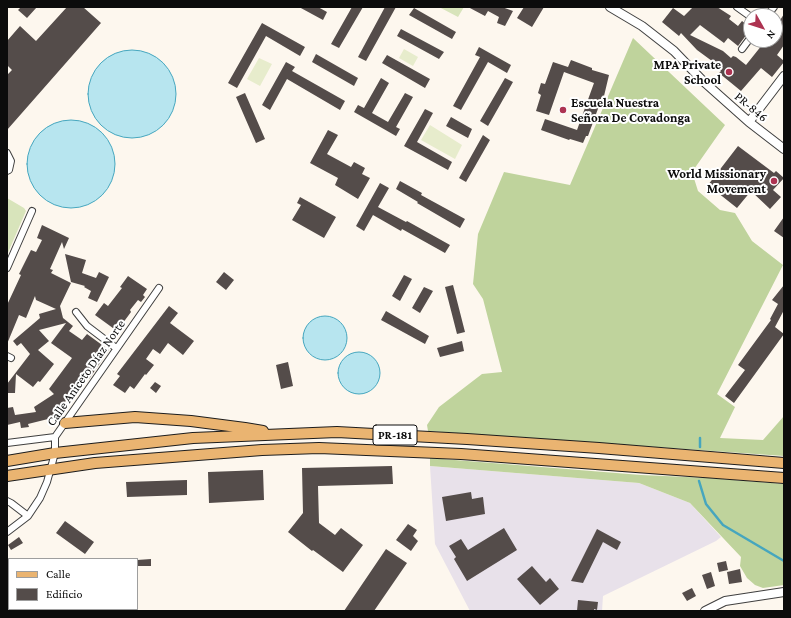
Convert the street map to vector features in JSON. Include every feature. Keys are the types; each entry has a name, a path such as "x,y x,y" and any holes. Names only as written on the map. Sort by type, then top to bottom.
{"main road":[{"path":"65,423 135,417 191,421 245,428 279,435"},
{"name":"PR-181","path":"7,461 56,453 193,438 337,432 599,448 784,463"},
{"name":"PR-181","path":"7,476 94,463 262,450 319,448 461,454 784,478"}],"street":[{"name":"PR-846","path":"610,7 642,26 674,51 703,81 749,122 784,149"},
{"path":"749,122 784,76"},
{"path":"7,153 10,161 9,170 7,171"},
{"path":"7,268 32,211"},
{"name":"Calle Aniceto Díaz Norte","path":"7,532 28,516 40,498 47,482 56,453 55,437 159,288"},
{"path":"76,312 87,326 116,348"},
{"path":"7,443 55,437"},
{"path":"7,501 28,516"},
{"path":"705,611 725,601 784,592"}],"shaded area":[{"path":"430,466 639,483 690,503 721,537 716,541 603,596 602,611 470,611 435,544"}],"green space":[{"path":"439,7 464,7 458,17"},
{"path":"633,38 725,125 692,172 698,191 720,210 735,213 752,241 783,265 717,394 735,407 720,438 763,440 784,416 784,456 428,431 427,425 439,407 482,374 502,372 483,299 473,284 478,234 504,172 570,185"},
{"path":"404,49 418,57 413,66 399,58"},
{"path":"259,58 272,64 260,86 247,79"},
{"path":"430,125 462,145 455,159 421,140"},
{"path":"7,198 24,208 26,211 7,255"},
{"path":"430,458 641,475 709,478 784,484 784,585 763,588 755,585 747,578 740,566 741,557 690,503 639,483 430,466"}],"water":[{"path":"132,50 149,54 163,63 172,77 176,94 172,111 163,125 149,134 132,138 115,134 101,125 92,111 88,94 92,77 101,63 115,54"},
{"path":"71,120 88,124 102,133 111,147 115,164 111,181 102,195 88,204 71,208 54,204 40,195 31,181 27,164 31,147 40,133 54,124"},
{"path":"325,316 337,320 343,326 347,338 343,350 337,356 325,360 313,356 307,350 303,338 307,326 313,320"},
{"path":"359,352 374,358 380,373 374,388 359,394 344,388 338,373 344,358"}],"building":[{"path":"21,7 37,7 27,18 18,10"},
{"path":"67,7 83,7 101,23 7,130 7,75 12,70 7,65 7,41 20,26 36,41"},
{"path":"299,7 318,7 327,12 323,20"},
{"path":"352,7 363,7 339,48 331,44"},
{"path":"385,7 396,7 366,61 358,57"},
{"path":"468,7 502,7 513,11 505,26 497,23 499,17 488,11 485,16"},
{"path":"524,7 544,7 532,27 517,18"},
{"path":"693,7 717,7 731,16 729,19 738,26 742,21 743,22 743,39 738,46 728,38 724,43 700,25 690,35 723,51 731,58 733,56 736,57 746,65 760,48 782,48 777,55 784,62 772,77 761,68 741,91 719,73 721,71 711,62 712,61 697,50 681,33 679,36 662,22 673,8 684,16"},
{"path":"414,8 456,32 452,39 409,15"},
{"path":"784,14 784,45 783,46"},
{"path":"262,23 305,47 300,56 266,36 237,88 228,83"},
{"path":"401,29 444,52 439,59 397,36"},
{"path":"479,47 511,65 507,73 488,62 461,110 453,106 480,57 475,55"},
{"path":"316,54 358,78 354,86 312,62"},
{"path":"387,55 430,79 425,88 382,63"},
{"path":"571,60 592,68 592,70 609,75 604,96 603,95 588,136 586,136 583,143 569,140 541,130 545,119 577,130 594,83 564,72 549,115 536,111 541,95 538,93 541,83 545,84 553,62 568,67"},
{"path":"286,62 295,67 292,71 345,101 340,110 287,79 270,110 262,105"},
{"path":"381,78 389,83 372,113 388,122 405,93 413,97 396,127 400,129 396,136 354,112 358,105 364,108"},
{"path":"505,78 513,82 488,126 480,121"},
{"path":"245,93 265,139 256,143 236,97"},
{"path":"425,109 433,113 417,142 452,162 448,170 404,146"},
{"path":"451,117 472,129 468,138 446,126"},
{"path":"328,130 338,135 327,154 351,167 354,162 365,168 362,174 370,178 358,199 335,185 338,178 310,163"},
{"path":"483,135 490,140 466,182 459,178"},
{"path":"738,146 774,173 776,171 784,178 773,190 781,197 770,209 751,191 737,208 708,185"},
{"path":"400,181 422,193 421,195 465,219 460,228 396,189"},
{"path":"380,183 389,188 378,207 450,245 445,253 373,215 364,231 356,226"},
{"path":"300,197 336,217 324,238 292,220 301,205 297,203"},
{"path":"784,217 784,238 774,231"},
{"path":"42,225 69,238 64,249 62,242 50,269 53,270 51,273 71,283 60,306 63,318 73,326 69,331 82,340 87,334 109,350 89,379 85,376 53,420 48,419 28,424 29,427 21,428 20,422 7,425 7,408 13,407 15,415 36,412 34,407 54,394 49,389 72,358 51,343 66,323 39,330 49,341 38,350 54,364 40,382 38,381 33,387 16,374 15,393 7,393 7,384 30,354 21,343 17,346 13,341 40,318 39,314 56,309 36,300 35,296 26,318 19,315 7,344 7,305 21,275 19,274 31,250 36,252 42,240 37,238"},
{"path":"65,254 86,260 82,273 96,278 99,272 109,277 97,302 88,298 91,291 84,287 85,286 71,282"},
{"path":"224,272 234,280 226,290 216,282"},
{"path":"404,275 412,279 400,301 392,296"},
{"path":"128,276 147,289 143,295 145,297 141,302 138,300 117,331 95,315 104,303 108,306 122,288 120,287"},
{"path":"453,285 465,332 457,334 445,287"},
{"path":"784,285 784,310 775,327 784,334 734,403 725,396 745,370 738,365 771,320 770,319 778,304 772,300"},
{"path":"424,287 433,291 420,313 412,308"},
{"path":"169,306 178,313 170,323 194,341 183,355 168,343 160,354 153,349 146,359 154,365 134,389 130,386 125,393 113,385 120,376 117,374"},
{"path":"386,311 429,336 425,344 381,320"},
{"path":"462,341 464,351 440,357 437,348"},
{"path":"288,362 293,386 281,389 276,365"},
{"path":"155,382 161,386 156,393 150,388"},
{"path":"392,466 393,484 318,486 319,523 335,535 341,528 363,545 343,572 313,550 312,551 288,532 303,513 302,468"},
{"path":"263,470 264,500 209,503 208,472"},
{"path":"187,480 187,495 127,497 126,482"},
{"path":"471,492 472,499 483,497 485,514 446,521 442,497"},
{"path":"65,521 94,542 85,554 56,533"},
{"path":"408,524 417,530 413,536 418,541 411,551 396,540"},
{"path":"504,528 517,550 467,581 454,559 456,557 449,546 461,539 468,550"},
{"path":"597,529 621,542 617,550 603,542 583,583 571,581"},
{"path":"19,537 23,543 11,550 8,545"},
{"path":"386,549 407,563 374,611 344,611"},
{"path":"151,559 151,566 138,566 138,560"},
{"path":"726,561 728,570 719,572 717,563"},
{"path":"532,566 546,582 550,578 559,589 540,605 517,579"},
{"path":"740,569 742,582 729,584 727,572"},
{"path":"711,572 715,586 707,589 702,575"},
{"path":"692,588 696,596 687,601 682,593"},
{"path":"578,600 598,602 597,610 577,611"}],"waterway":[{"path":"700,438 700,447"},
{"path":"699,481 706,504 723,525 784,561"}],"place":[{"name":"MPA Private School","path":"729,72"},
{"name":"Escuela Nuestra Señora De Covadonga","path":"563,110"},
{"name":"World Missionary Movement","path":"774,181"}]}
